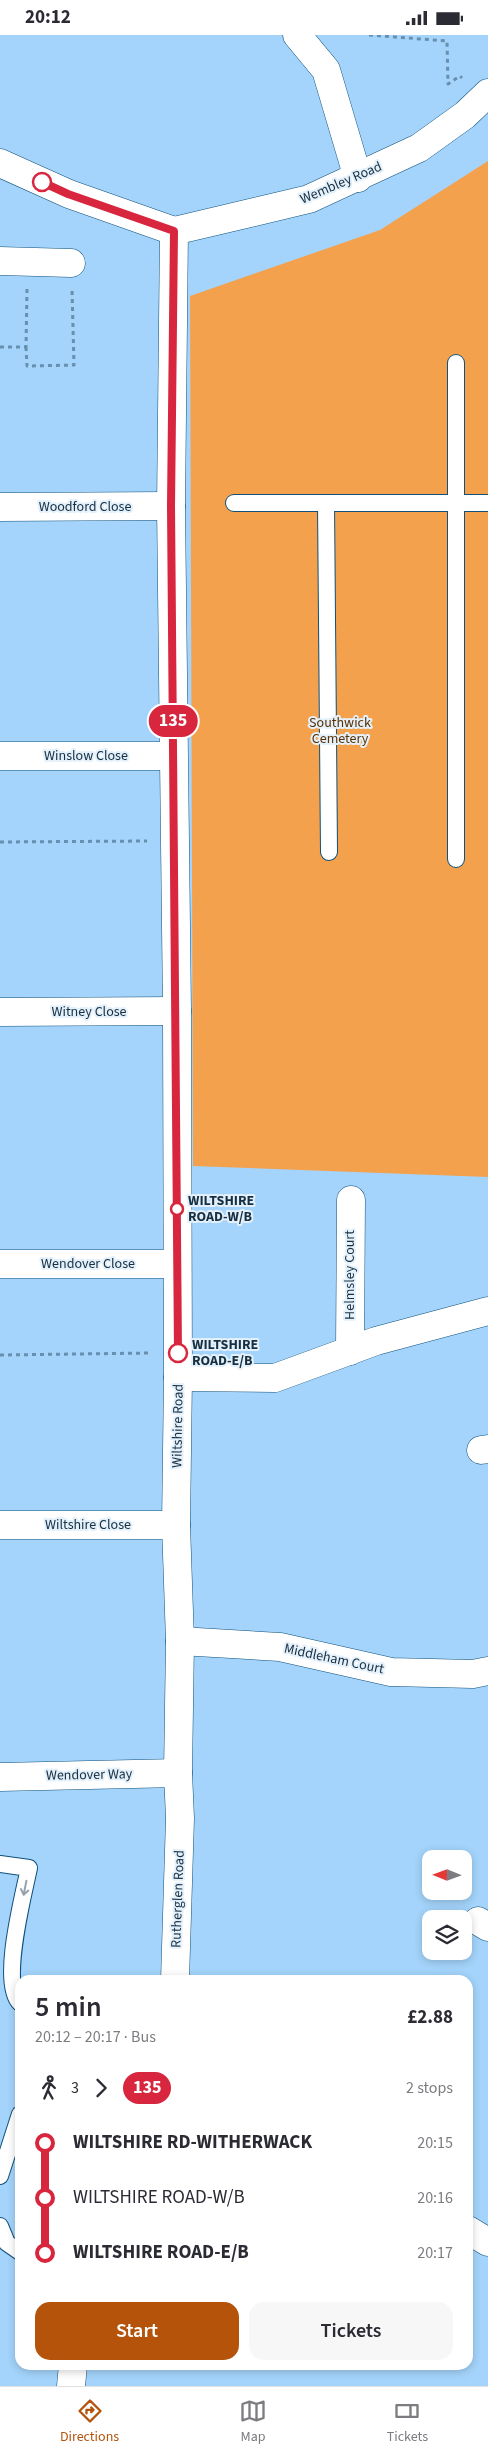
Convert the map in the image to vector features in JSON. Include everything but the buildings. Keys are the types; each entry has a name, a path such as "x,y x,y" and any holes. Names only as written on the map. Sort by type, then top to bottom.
{"street":[{"path":"297,35 326,70 358,178"},
{"name":"Wembley Road","path":"174,231 309,199 358,178 419,148 465,115 485,95"},
{"path":"0,163 68,194 174,231"},
{"name":"Wiltshire Road","path":"174,231 171,506 177,1011 178,1365 176,1525 180,1641 178,1773 180,1818"},
{"path":"0,261 71,263"},
{"name":"Woodford Close","path":"0,507 171,506"},
{"name":"Winslow Close","path":"0,756 173,756"},
{"name":"Witney Close","path":"0,1012 177,1011"},
{"name":"Helmsley Court","path":"350,1351 351,1200"},
{"name":"Wendover Close","path":"0,1264 177,1264"},
{"path":"178,1365 275,1379 376,1341 488,1311"},
{"name":"Wiltshire Close","path":"0,1525 176,1525"},
{"name":"Middleham Court","path":"180,1641 280,1647 391,1672 473,1674 488,1671"},
{"name":"Wendover Way","path":"0,1777 178,1773"},
{"name":"Rutherglen Road","path":"175,1975 180,1818"},
{"path":"473,2233 488,2242"},
{"path":"71,2386 73,2370"}],"lane":[{"path":"456,363 456,859"},
{"path":"234,503 488,503"},
{"path":"326,503 329,852"},
{"path":"0,1864 29,1869 7,1939 10,1982 15,1998"},
{"path":"0,2177 15,2130"},
{"path":"0,2226 7,2243 15,2249"}],"path":[{"path":"369,35 447,41 448,84 460,76 485,95"},
{"path":"431,35 431,40"},
{"path":"27,262 27,365 74,365 71,263"},
{"path":"0,347 26,347"},
{"path":"0,842 174,840"},
{"path":"0,1355 178,1365"}],"green space":[{"name":"Southwick Cemetery","path":"488,161 488,1177 193,1166 190,296 380,230"}],"bus line":[{"name":"135","path":"42,182 68,194 174,231 171,506 177,1011 178,1353"}],"place":[{"name":"WILTSHIRE ROAD-W/B","path":"177,1209"},
{"name":"WILTSHIRE ROAD-E/B","path":"178,1353"}]}
